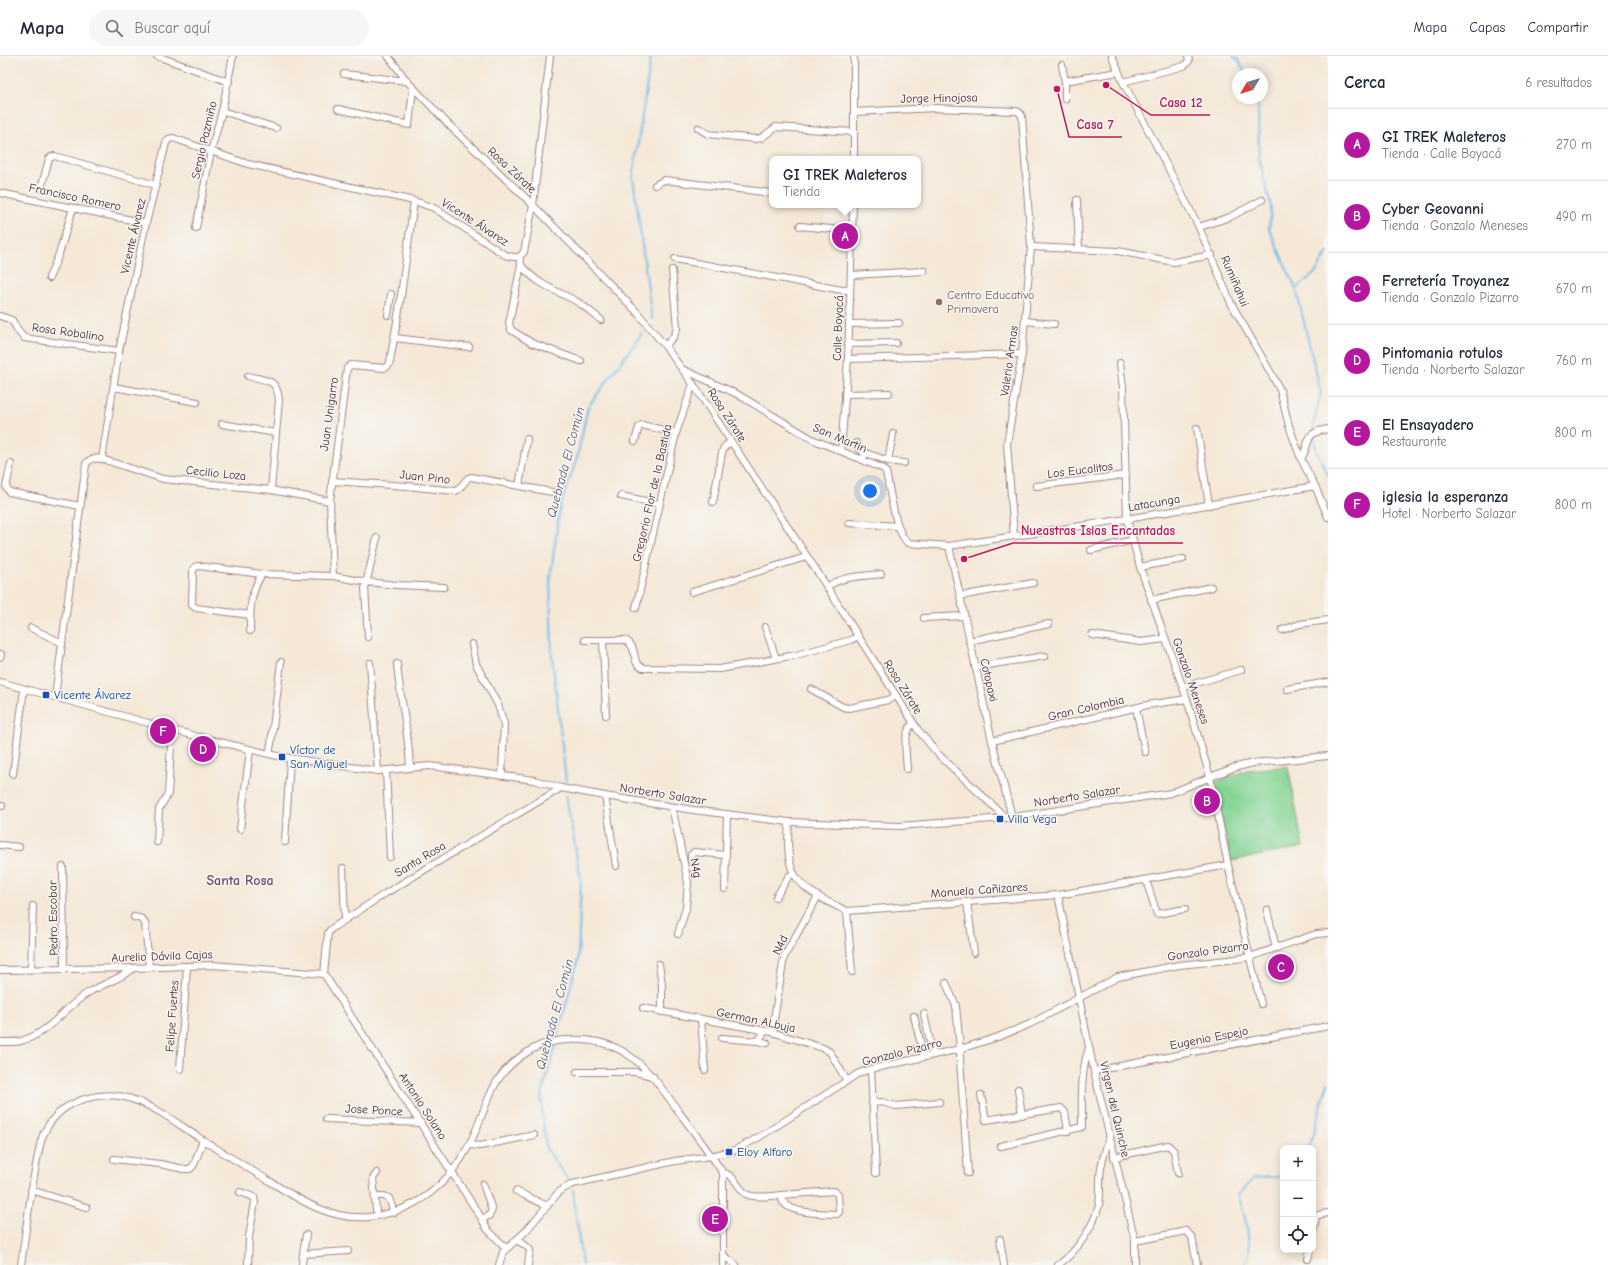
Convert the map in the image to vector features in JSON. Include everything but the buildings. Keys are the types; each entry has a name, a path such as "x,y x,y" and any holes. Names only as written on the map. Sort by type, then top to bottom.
{"street":[{"path":"157,56 229,82"},
{"name":"Sergio Pazmiño","path":"196,228 211,151 229,82 233,56"},
{"name":"Rosa Zárate","path":"388,56 407,81 448,125 532,205 636,311 665,346 693,384 827,587 913,723 939,755 1009,818"},
{"name":"Vicente Álvarez","path":"102,459 119,350 146,224 166,143 169,139 173,138 276,171 414,201 434,208 505,255 513,257 521,255 532,205 550,56"},
{"path":"854,56 854,156"},
{"name":"Rumiñahui","path":"1112,56 1123,82 1199,227 1231,303 1280,390 1289,426 1328,517"},
{"path":"1123,82 1184,66 1189,61 1188,56"},
{"path":"1062,65 1065,99"},
{"path":"1064,81 1118,72"},
{"path":"344,74 407,81"},
{"path":"338,109 409,125 414,88"},
{"name":"Jorge Hinojosa","path":"854,112 936,108 976,108 1016,111 1022,116"},
{"path":"222,111 276,128"},
{"name":"Valerio Armas","path":"1014,536 1007,444 1022,354 1031,247 1022,116"},
{"path":"698,128 708,134 756,139 761,138 776,127 854,132"},
{"path":"41,188 49,159 55,156 156,185"},
{"path":"655,185 664,180 769,193"},
{"name":"Francisco Romero","path":"0,193 146,224"},
{"path":"1077,200 1079,249"},
{"path":"1199,227 1230,217 1262,200"},
{"name":"Juan Unigarro","path":"332,576 330,501 347,368 351,365 384,368 388,366 395,338 414,201"},
{"path":"49,278 59,254 73,208"},
{"name":"Calle Boyacá","path":"841,451 848,359 853,208"},
{"path":"800,226 852,231"},
{"path":"1031,247 1118,251 1174,262 1212,255"},
{"path":"521,255 521,265 509,323 511,330 532,343 581,361"},
{"path":"675,259 850,290"},
{"path":"521,265 528,274 545,286 576,301 601,320"},
{"path":"665,346 674,336 677,328 672,270"},
{"path":"851,275 924,271"},
{"path":"388,315 391,294"},
{"path":"390,308 399,310"},
{"name":"Rosa Robalino","path":"0,316 12,320 24,338 119,350"},
{"path":"1025,321 1054,324"},
{"path":"849,324 899,323"},
{"path":"395,338 469,347"},
{"path":"848,344 896,343"},
{"path":"848,359 1022,354"},
{"name":"Gonzalo Meneses","path":"1120,363 1123,388 1127,519 1140,567 1187,699 1210,777 1228,865 1262,1004"},
{"name":"San Martin","path":"682,369 737,394 812,439 880,466 886,472 901,536 908,543 949,546"},
{"path":"248,376 272,382 276,386 278,400 271,490"},
{"name":"Gregorio Flor de la Bastida","path":"636,608 676,433 693,384"},
{"path":"114,387 197,402"},
{"path":"845,394 889,394"},
{"path":"222,424 276,433"},
{"path":"635,441 640,425 676,433"},
{"path":"1197,428 1209,505"},
{"path":"1302,459 1308,440 1312,435 1319,431 1328,429"},
{"path":"888,461 893,434"},
{"path":"519,486 527,439"},
{"path":"713,502 722,453 724,447 731,442"},
{"path":"856,443 858,448 866,453 888,461 904,463"},
{"path":"862,459 866,453"},
{"path":"55,697 86,464 92,458 102,459"},
{"name":"Cecilio Loza","path":"102,459 163,479 271,490 330,501"},
{"path":"10,464 6,487 9,492 80,506"},
{"name":"Los Eucalitos","path":"1036,486 1126,476"},
{"name":"Juan Pino","path":"332,481 406,486 455,492 468,478 471,478 557,493"},
{"name":"Latacunga","path":"949,546 1127,519 1315,486"},
{"path":"621,496 660,504"},
{"path":"849,523 898,526"},
{"path":"368,637 366,582 377,538"},
{"path":"1091,550 1133,540"},
{"name":"Cotopaxi","path":"949,546 1009,818"},
{"path":"692,592 806,557"},
{"path":"1140,567 1183,559"},
{"path":"250,615 196,608 192,605 193,571 195,567 199,566 262,574 332,576 366,582 444,587"},
{"path":"250,631 250,615 254,588 262,574"},
{"path":"827,587 833,582 842,579 881,574"},
{"path":"960,596 1033,583"},
{"path":"1151,600 1211,587"},
{"path":"924,618 964,616"},
{"path":"1282,630 1300,624 1328,620"},
{"path":"969,641 1049,624"},
{"path":"766,627 776,658"},
{"path":"31,628 62,643"},
{"path":"1092,635 1141,642 1165,639"},
{"path":"585,640 625,640 629,642 634,650 635,662 638,666 643,668 720,669 776,658 796,656 851,640 858,636"},
{"path":"603,640 606,715"},
{"path":"472,644 476,664 498,705 504,724 502,776"},
{"path":"975,667 1045,656"},
{"path":"269,754 281,662"},
{"path":"370,663 378,771"},
{"path":"397,664 400,698 407,729 410,768"},
{"path":"1182,687 1241,670"},
{"name":"Norberto Salazar","path":"0,682 172,730 290,759 378,771 430,766 534,780 562,788 672,807 789,822 900,826 1009,818 1171,792 1233,768 1252,763 1328,756"},
{"path":"1287,689 1328,682"},
{"path":"13,774 24,689"},
{"path":"811,689 843,707 849,708 888,700 896,696"},
{"name":"Gran Colombia","path":"992,741 1136,708 1187,699"},
{"path":"1136,708 1145,752"},
{"path":"906,769 906,735 909,727 913,723"},
{"path":"156,842 159,809 168,794 172,730"},
{"path":"240,829 250,750"},
{"path":"285,842 290,759"},
{"path":"386,770 390,857"},
{"name":"Santa Rosa","path":"324,974 328,933 331,929 386,893 562,788"},
{"path":"605,796 616,866"},
{"name":"N4g","path":"672,807 688,882 686,908 678,934"},
{"path":"725,889 727,814"},
{"path":"789,822 788,849 790,864 794,874 801,883 818,896 847,911 852,972"},
{"path":"0,846 19,847"},
{"path":"692,868 691,855 694,852 726,855"},
{"name":"Manuela Cañizares","path":"847,911 1058,895 1228,865"},
{"name":"Pedro Escobar","path":"63,867 64,969"},
{"path":"343,868 345,920"},
{"path":"776,897 789,876 794,874"},
{"path":"1146,880 1157,914 1185,909"},
{"name":"Virgen del Quinche","path":"1058,895 1094,1071 1135,1241 1135,1265"},
{"name":"N4d","path":"772,1032 784,957 818,896"},
{"path":"967,902 974,952"},
{"path":"31,970 33,906"},
{"path":"1267,910 1276,948"},
{"path":"134,918 142,919 145,923 149,967"},
{"name":"Gonzalo Pizarro","path":"499,1265 503,1252 506,1248 525,1232 558,1193 573,1184 675,1161 711,1156 735,1150 748,1144 859,1073 960,1049 998,1037 1030,1024 1118,978 1179,965 1228,960 1250,956 1316,934 1328,932"},
{"path":"659,964 662,985 662,1012"},
{"name":"Aurelio Dávila Cajas","path":"0,970 213,965 324,974"},
{"name":"Felipe Fuertes","path":"180,1069 187,966"},
{"path":"0,1042 24,1041 32,1037 49,1026 78,1000 91,991 124,976 134,968"},
{"name":"Antonio Solano","path":"324,974 487,1229 506,1248"},
{"path":"946,984 956,1006 968,1173"},
{"name":"German ALbuja","path":"643,1008 772,1032 823,1048 830,1052 847,1081"},
{"path":"924,1014 933,1055"},
{"path":"914,1016 924,1057"},
{"path":"701,1020 705,1070"},
{"name":"Eugenio Espejo","path":"1094,1071 1328,1026"},
{"path":"758,1041 765,1031"},
{"path":"722,1038 767,1043"},
{"path":"22,1265 31,1190 43,1133 61,1112 87,1097 110,1095 136,1100 149,1106 295,1197 325,1212 352,1217 367,1217 394,1213 412,1205 431,1193 451,1171 469,1145 497,1081 517,1060 539,1046 551,1042 562,1041 599,1043 623,1051 634,1058 653,1076 723,1173 731,1177 746,1194 752,1196 837,1192 839,1212 837,1214 807,1212 793,1209 784,1203 781,1199 781,1195"},
{"path":"1001,1146 1082,1127 1082,1080 1084,1063 1089,1046"},
{"path":"871,1069 876,1173"},
{"path":"576,1072 635,1072 653,1076"},
{"path":"1018,1089 1022,1115"},
{"path":"981,1095 986,1120 1061,1108 1065,1112 1068,1131"},
{"path":"872,1103 882,1102 896,1106 940,1102"},
{"name":"Jose Ponce","path":"326,1119 421,1124"},
{"path":"469,1145 480,1146 534,1135"},
{"path":"1058,1265 1065,1261 1089,1229 1098,1205 1101,1168 1109,1137"},
{"path":"114,1159 160,1164 188,1170 194,1165 203,1140"},
{"path":"1114,1157 1168,1146 1174,1151 1178,1173"},
{"path":"376,1210 373,1178 377,1172"},
{"path":"723,1173 723,1265"},
{"path":"482,1219 489,1216 492,1210 483,1184"},
{"path":"31,1190 86,1207"},
{"path":"516,1191 547,1206"},
{"path":"240,1192 254,1197 255,1202 249,1236 248,1265"},
{"path":"375,1196 384,1196 389,1198 394,1213"},
{"path":"1316,1217 1328,1212"},
{"path":"1135,1241 1186,1231 1194,1241 1197,1265"},
{"path":"302,1265 306,1235"},
{"path":"1000,1239 1004,1265"},
{"path":"516,1240 530,1250 527,1263 528,1265"},
{"path":"303,1254 348,1250"},
{"path":"1308,1259 1309,1253"},
{"path":"723,1255 736,1265"}],"green space":[{"path":"1288,766 1303,847 1231,861 1214,783 1247,770"}],"waterway":[{"name":"Quebrada El Común","path":"651,56 633,177 652,319"},
{"path":"1233,56 1238,60 1243,68"},
{"path":"1257,104 1259,158 1271,206 1269,229 1296,289 1321,393 1313,426 1314,431"},
{"path":"1296,289 1316,272 1328,252"},
{"name":"Quebrada El Común","path":"566,781 552,656 550,580 560,506 577,458 588,407 643,332"},
{"path":"1314,436 1316,451 1328,475"},
{"name":"Quebrada El Común","path":"566,796 581,881 578,959 541,1099 546,1148 569,1181"},
{"path":"1310,1145 1328,1083"},
{"path":"1245,1265 1250,1251 1245,1217 1238,1195 1254,1178 1280,1176"},
{"name":"Quebrada El Común","path":"573,1190 582,1265"}],"place":[{"name":"Casa 12","path":"1106,85"},
{"name":"Casa 7","path":"1057,89"},
{"name":"GI TREK Maleteros","path":"845,236"},
{"name":"Centro Educativo Primavera","path":"939,302"},
{"name":"Nueastras Islas Encantadas","path":"964,559"},
{"name":"Vicente Álvarez","path":"46,695"},
{"name":"iglesia la esperanza","path":"163,731"},
{"name":"Pintomania rotulos","path":"203,749"},
{"name":"Víctor de San Miguel","path":"282,757"},
{"name":"Cyber Geovanni","path":"1207,801"},
{"name":"Villa Vega","path":"1000,819"},
{"name":"Ferretería Troyanez","path":"1281,967"},
{"name":"Eloy Alfaro","path":"729,1152"},
{"name":"El Ensayadero","path":"715,1219"}],"district":[{"name":"Santa Rosa","path":"240,880"}]}
